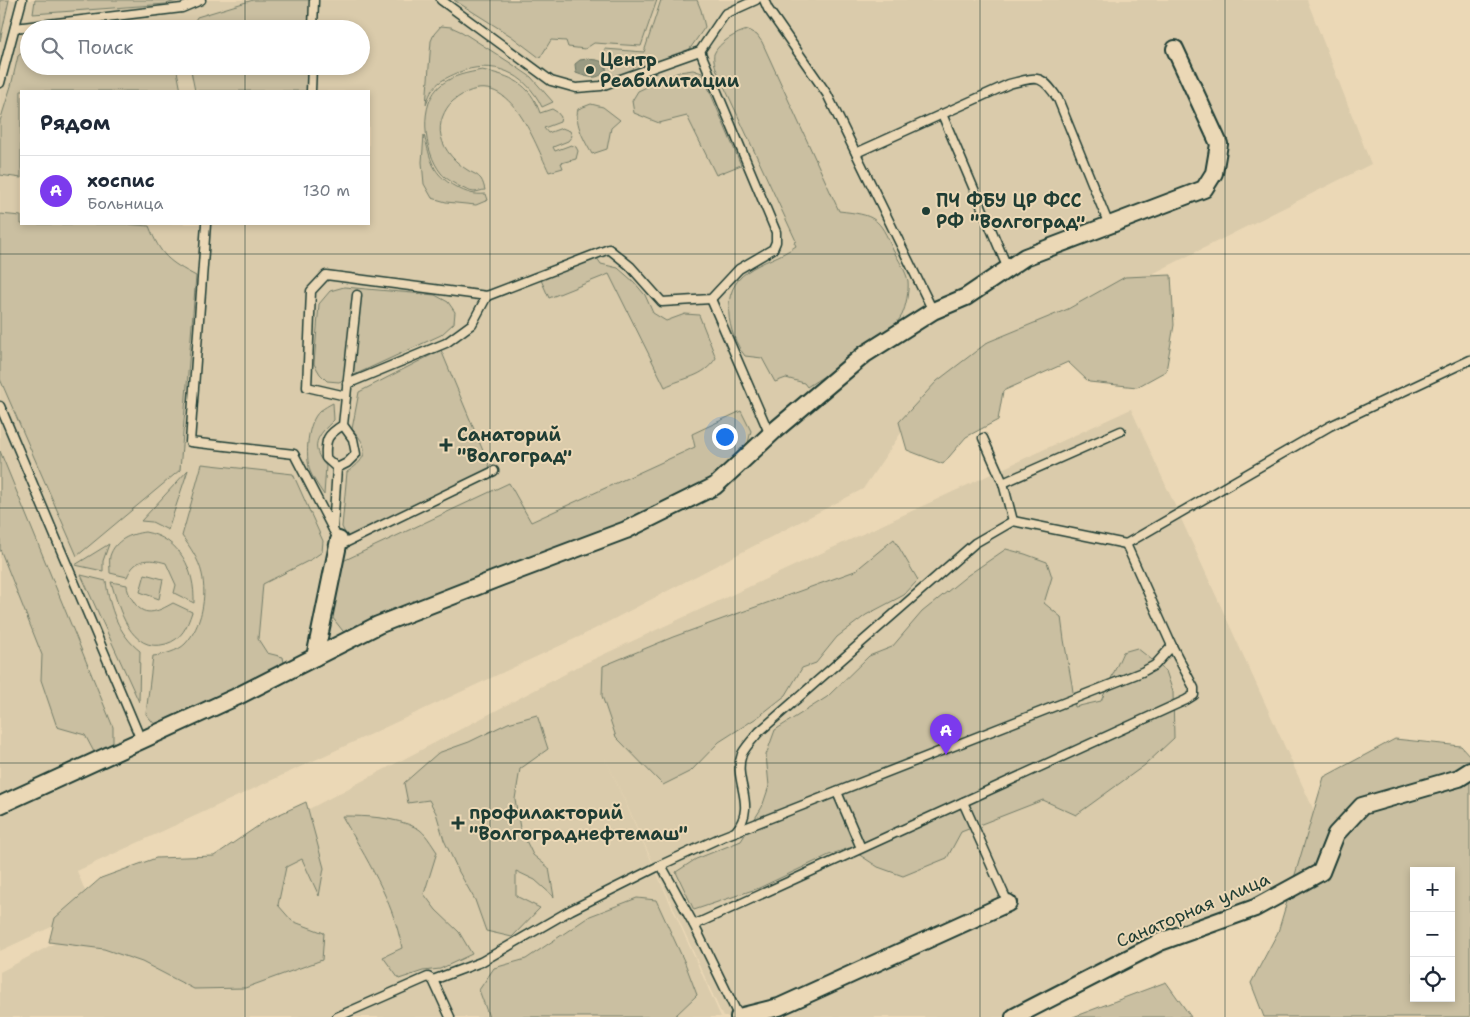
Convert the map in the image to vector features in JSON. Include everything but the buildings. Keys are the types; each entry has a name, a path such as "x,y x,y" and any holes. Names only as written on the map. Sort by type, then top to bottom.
{"street":[{"path":"0,805 236,698 378,626 626,530 715,486 770,435 865,354 933,311 966,297 1025,257 1204,189 1214,173 1219,144 1175,49"},
{"path":"315,657 336,535"},
{"name":"Санаторная улица","path":"1014,1017 1160,942 1255,908 1322,872 1336,834 1362,806 1459,778 1470,771"},
{"path":"739,1017 779,1006 1008,903"}],"lane":[{"path":"0,83 22,0"},
{"path":"71,20 201,0"},
{"path":"313,20 314,0"},
{"path":"442,0 551,82 576,88 601,86 700,51 725,14 756,0"},
{"path":"764,0 768,9 827,94 933,311"},
{"path":"15,28 20,27"},
{"path":"346,396 307,387 311,291 326,275 487,296 609,249 630,266 662,302 711,300 739,269 773,249 776,242 776,232 700,51"},
{"path":"311,90 312,75"},
{"path":"856,152 1009,84 1034,77 1048,84 1058,99 1109,225"},
{"path":"942,114 1008,269"},
{"path":"206,225 190,442 294,454 341,545 494,471"},
{"path":"336,468 347,463 356,454 353,439 343,424 356,295"},
{"path":"347,384 446,343 472,324 487,296"},
{"path":"711,300 770,435"},
{"path":"735,832 742,824 745,815 746,802 740,766 742,755 759,732 975,543 1013,521 1126,544 1330,426 1470,360"},
{"path":"0,406 141,740"},
{"path":"336,535 336,468 326,458 326,444 330,434 343,424"},
{"path":"1003,483 1121,431"},
{"path":"982,438 1003,483 1013,521"},
{"path":"694,925 1194,695 1194,688 1172,646 1126,544"},
{"path":"433,980 480,962 571,910 661,865 735,832 1142,672 1155,665 1172,646"},
{"path":"837,792 861,848"},
{"path":"963,802 1008,903"},
{"path":"661,865 694,925 739,1017"},
{"path":"337,1017 428,977 433,980 450,1017"}],"shaded area":[{"name":"Санаторий \"Волгоград\"","path":"0,0 1307,0 1371,164 985,358 922,402 863,489 583,635 77,871 92,908 0,951"},
{"path":"0,0 9,0 0,41"},
{"path":"35,0 179,0 166,4 33,14"},
{"path":"253,0 312,0 314,20 195,20 197,17"},
{"path":"454,0 657,0 641,46 594,43 585,49 568,47 566,41 551,40 540,58 511,36"},
{"path":"661,0 697,0 705,27 689,50 609,79 604,60 605,49 644,52"},
{"path":"441,26 451,27 462,32 512,64 531,77 553,102 542,107 527,85 518,77 495,68 483,67 457,73 441,81 434,88 426,105 431,41"},
{"path":"748,30 757,35 762,42 839,211 868,216 879,224 904,269 908,281 905,307 896,323 873,343 807,387 804,383 786,378 775,382 762,358 745,356 739,347 730,324 729,301 732,290 738,280 753,268 796,246 794,242 796,241 714,62 714,54 719,46 733,36"},
{"path":"20,54 20,75 178,75 181,90 20,90 20,178 0,175 0,121"},
{"name":"Центр Реабилитации","path":"580,60 599,60 606,68 597,77 576,73 575,64"},
{"path":"482,70 502,75 518,82 531,94 540,113 552,109 557,112 561,117 560,122 544,128 548,133 562,128 570,131 572,136 568,141 553,147 555,151 571,145 576,147 578,151 576,159 561,163 563,168 549,172 525,122 514,107 502,95 488,89 472,90 450,104 442,117 440,131 451,156 480,178 485,190 475,192 466,190 443,176 435,164 427,141 426,115 429,103 434,92 451,78"},
{"path":"693,70 702,73 741,165 716,175 687,116 659,123 634,113 632,101 638,91 679,72"},
{"path":"192,75 310,75 309,90 195,90"},
{"path":"591,104 603,107 620,120 611,128 607,149 592,154 581,132 577,114 578,109"},
{"path":"424,135 433,165 441,177 464,191 474,194 486,194 488,200 476,205 446,202 432,198 424,184 422,162"},
{"path":"0,214 20,216 20,225 149,226 157,244 167,257 196,276 180,470 77,556 0,379"},
{"path":"597,258 601,264 618,268 634,282 645,295 653,313 666,321 685,314 699,315 716,358 711,365 693,376 665,387 609,274 549,298 541,280"},
{"path":"1171,275 1174,325 1166,371 1137,387 1089,382 1068,362 1003,391 998,420 966,437 943,464 907,450 899,422 937,381 988,342 1068,309 1125,277"},
{"path":"344,287 435,295 448,302 455,312 454,323 441,335 339,382 327,381 314,364 319,304 330,291"},
{"path":"441,350 491,470 347,537 342,527 347,472 359,462 364,452 364,447 358,435 352,429 359,392"},
{"path":"333,403 334,420 323,431 317,442 318,453 326,466 324,495 314,480 308,465 308,440 312,423 316,416 320,411"},
{"path":"1131,409 1341,870 1027,1017 723,1017 604,755 721,1017 0,1017 0,972 566,672"},
{"path":"741,411 751,431 747,447 706,482 602,532 346,635 332,617 343,561 509,483 531,522 695,447 692,434"},
{"path":"0,451 113,727 113,745 94,752 85,735 57,727 41,680 42,655 0,549"},
{"path":"202,464 293,474 323,541 322,552 263,584 258,639 267,653 283,657 285,668 156,726 146,714 153,656 178,649 185,644 196,629 202,611 204,592 201,569 182,536"},
{"path":"188,470 168,530 152,522 141,521"},
{"path":"145,532 157,535 168,541 183,557 192,579 194,603 174,593 176,585 166,563 153,560 143,561 134,566 127,577 110,573 110,556 115,546 129,536"},
{"path":"894,539 918,580 904,595 866,615 837,637 816,663 802,668 786,695 758,717 719,742 691,771 663,785 616,737 602,696 603,666 673,637 855,571"},
{"path":"109,544 103,561 103,571 75,565"},
{"path":"1006,549 1047,562 1052,577 1044,603 1061,617 1075,707 1101,701 1123,652 1137,648 1166,671 1173,692 1174,738 1145,765 1076,815 1043,800 961,832 947,858 903,876 878,867 849,848 829,855 759,888 694,910 676,872 696,859 741,841 762,807 769,786 766,755 775,730 827,697 869,656 892,647 922,612 968,575"},
{"path":"145,574 163,579 159,599 140,592"},
{"path":"81,575 106,581 116,620 126,637 140,651 139,702"},
{"path":"111,582 127,585 129,594 136,605 146,611 156,611 173,603 192,612 183,632 172,642 166,644 154,645 143,642 135,636 122,616"},
{"path":"537,715 548,749 520,769 515,799 520,828 533,855 549,868 554,897 535,880 516,871 516,896 540,908 512,937 486,931 475,900 444,840 436,813 429,800 408,803 404,783 438,753 469,742 508,723"},
{"path":"1395,739 1461,746 1470,756 1470,1017 1264,1017 1251,983 1278,932 1324,777"},
{"path":"306,802 324,868 319,896 302,859 286,867 278,905 292,921 324,933 322,960 245,988 194,989 142,962 104,949 49,942 55,918 101,878 156,858 214,856 267,820"},
{"path":"342,816 390,819 408,824 423,832 437,852 424,894 436,910 459,932 472,954 440,969 423,971 399,979 383,957 402,948 398,930 378,880"},
{"path":"637,898 656,900 685,963 697,995 674,1017 489,1017 479,990 494,968 526,959 590,916"},
{"path":"1166,982 1191,1017 1073,1017"}],"place":[{"name":"Центр Реабилитации","path":"590,70"},
{"name":"ПЧ ФБУ ЦР ФСС РФ \"Волгоград\"","path":"926,211"},
{"name":"Санаторий \"Волгоград\"","path":"446,445"},
{"name":"хоспис","path":"946,755"},
{"name":"профилакторий \"Волгограднефтемаш\"","path":"458,823"}]}
